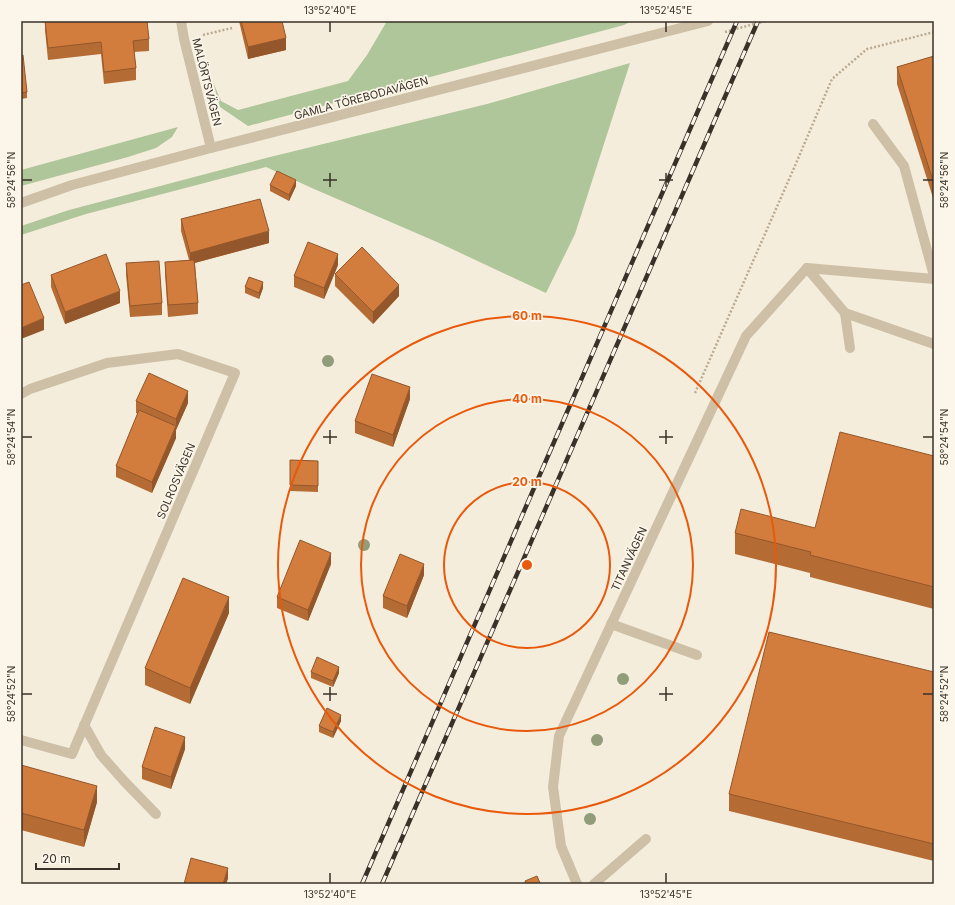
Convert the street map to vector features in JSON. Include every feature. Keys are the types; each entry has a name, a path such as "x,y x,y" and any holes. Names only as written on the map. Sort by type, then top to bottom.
{"street":[{"name":"MALÖRTSVÄGEN","path":"181,21 184,39 211,148"},
{"name":"GAMLA TÖREBODAVÄGEN","path":"21,203 72,185 211,148 708,21"},
{"path":"806,268 934,278 904,166 873,124"},
{"path":"806,268 845,313 934,344"},
{"name":"TITANVÄGEN","path":"577,884 561,846 553,787 559,736 746,336 806,268"},
{"path":"845,313 850,348"},
{"name":"SOLROSVÄGEN","path":"21,394 30,389 107,363 178,354 236,373 72,754 21,740"},
{"path":"612,624 697,655"},
{"path":"84,725 101,755 156,814"},
{"path":"594,884 646,839"}],"path":[{"path":"184,39 232,28"}],"green space":[{"path":"387,21 632,21 624,25 248,126 220,107 213,82 221,101 238,110 348,81 367,55"},
{"path":"630,63 575,234 546,293 437,242 266,167 86,214 21,235 21,226 69,210 266,158 487,104"},
{"path":"178,127 172,137 156,148 21,186 21,170"}],"building":[{"path":"45,21 147,21 149,39 133,41 136,68 104,72 101,42 48,48"},
{"path":"241,21 282,21 286,38 248,47"},
{"path":"21,55 23,55 27,92 21,93"},
{"path":"934,56 934,184 897,67"},
{"path":"277,171 296,180 289,195 270,185"},
{"path":"260,199 269,231 190,253 181,219"},
{"path":"308,242 338,254 324,288 294,276"},
{"path":"362,247 399,285 373,312 335,274"},
{"path":"106,254 120,291 65,312 51,275"},
{"path":"194,260 198,303 168,305 165,262"},
{"path":"159,261 162,303 130,306 126,263"},
{"path":"249,277 263,282 259,293 245,287"},
{"path":"29,282 44,318 21,328 21,285"},
{"path":"149,373 188,391 176,419 136,401"},
{"path":"372,374 410,387 393,435 355,421"},
{"path":"139,410 176,426 152,482 116,466"},
{"path":"840,432 934,456 934,587 810,555 811,552 735,533 741,509 815,528"},
{"path":"290,460 318,461 318,486 290,485"},
{"path":"300,540 331,553 308,610 277,597"},
{"path":"400,554 424,564 407,606 383,596"},
{"path":"183,578 229,597 190,688 145,668"},
{"path":"769,632 934,672 934,844 729,794"},
{"path":"317,657 339,667 333,681 311,672"},
{"path":"327,708 341,715 333,732 319,726"},
{"path":"155,727 185,737 171,777 142,767"},
{"path":"21,765 97,786 84,830 21,813"},
{"path":"191,858 228,868 223,884 184,884"},
{"path":"537,876 540,883 539,884 526,884 525,881"}],"railway":[{"path":"362,884 737,21"},
{"path":"382,884 758,21"}]}
